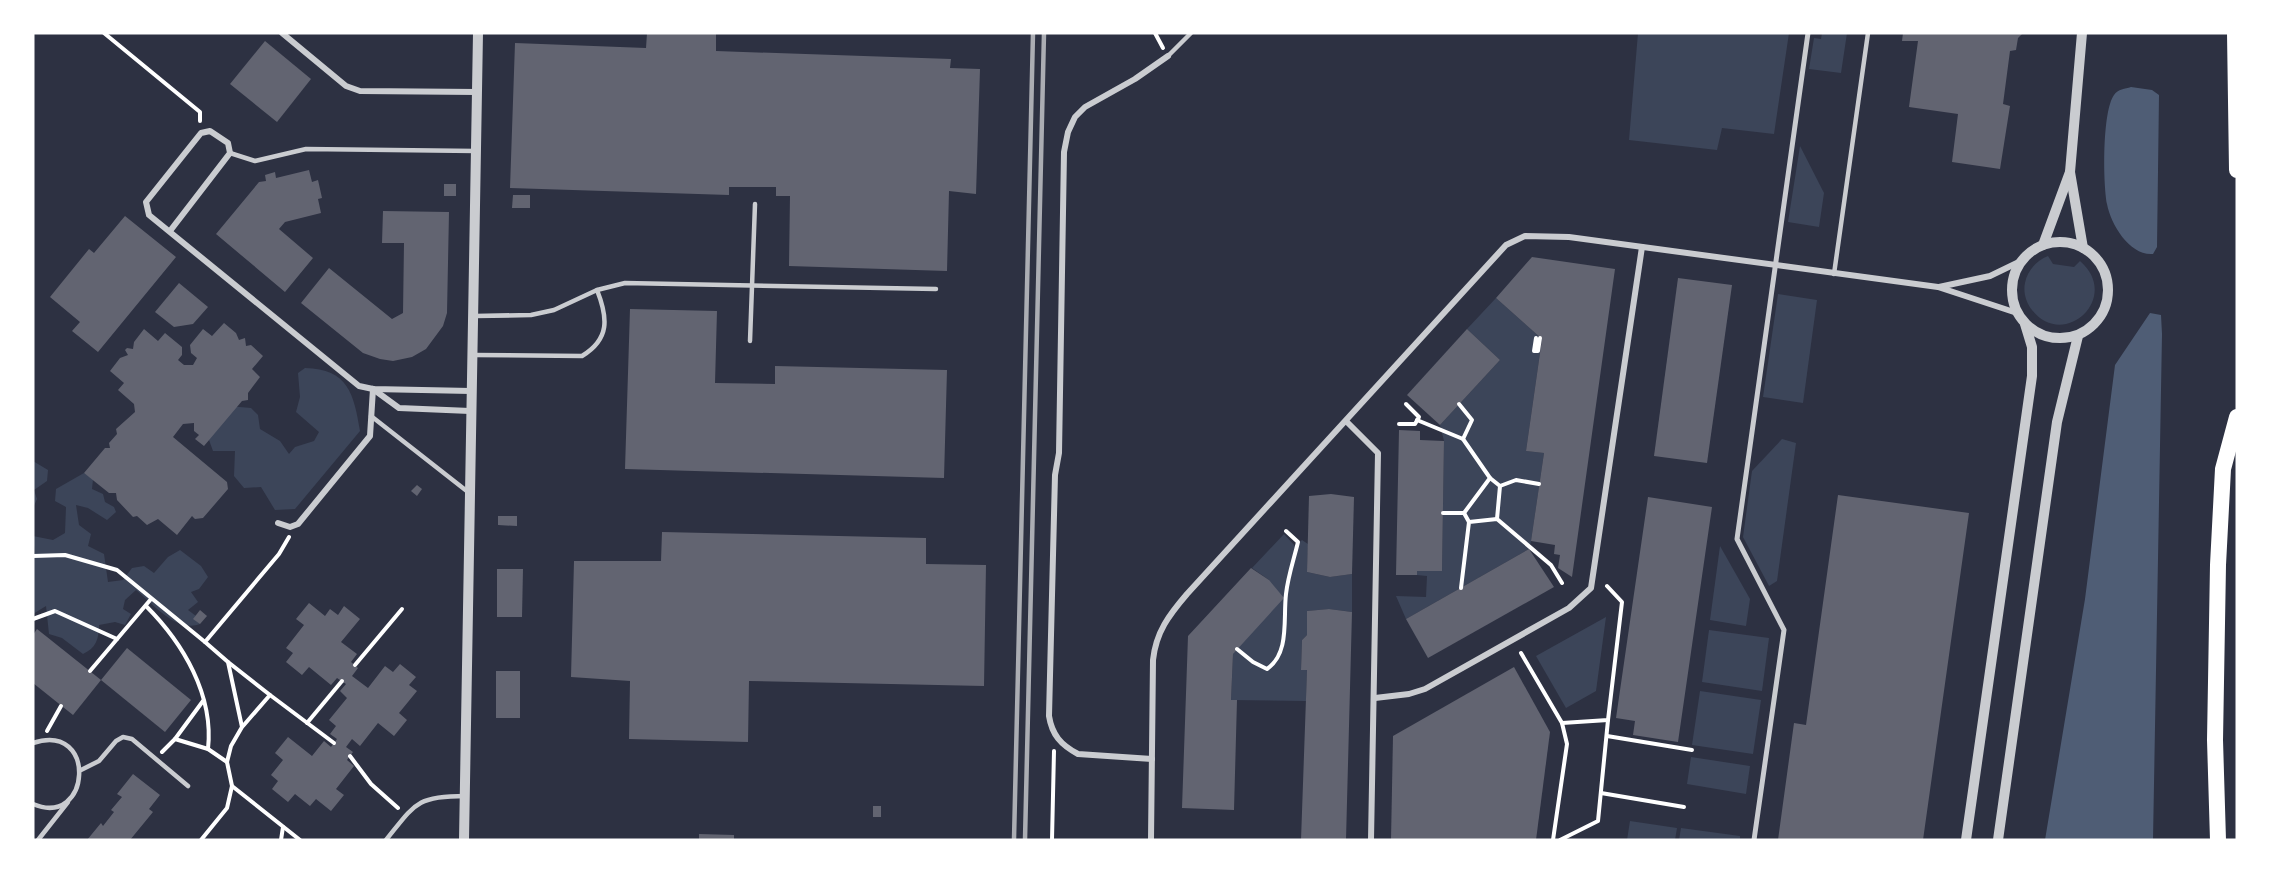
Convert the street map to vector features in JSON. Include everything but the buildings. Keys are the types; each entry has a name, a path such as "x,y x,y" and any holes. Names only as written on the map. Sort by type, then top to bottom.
{"highway":[{"path":"2235,33 2237,170"},
{"path":"2218,840 2215,740 2219,543 2223,469 2237,417"}],"street":[{"path":"282,33 346,86 360,91 477,92"},
{"path":"464,840 478,33"},
{"path":"1754,840 1784,630 1737,539 1808,33"},
{"path":"2082,33 2070,172 2083,248"},
{"path":"1152,759 1078,754 1060,742 1050,726 1049,716 1055,475 1059,443 1064,152 1071,124 1085,107 1135,79 1168,56"},
{"path":"170,231 230,153 228,143 210,131 201,133 146,202 149,215 359,386 373,389 471,392"},
{"path":"2043,245 2070,172"},
{"path":"1151,840 1153,660 1157,636 1163,625 1187,594 1506,244 1525,236 1548,235 1642,247 1938,288 2017,313"},
{"path":"1938,288 1990,276 2021,261 2043,245 2063,242 2083,248 2102,267 2108,294 2099,319 2078,336 2050,338 2025,324"},
{"path":"1375,698 1409,694 1425,689 1569,608 1591,588 1642,247"},
{"path":"1966,840 2032,376 2032,347 2025,324 2012,300 2011,286 2021,261"},
{"path":"1998,840 2057,422 2078,336"},
{"path":"373,389 399,408 470,411"},
{"path":"278,523 290,527 298,524 370,436 373,389"},
{"path":"1346,422 1378,453 1371,840"}],"lane":[{"path":"1168,56 1191,33"},
{"path":"1834,274 1868,33"},
{"path":"230,153 255,161 306,150 476,151"},
{"path":"750,340 755,204"},
{"path":"472,315 531,315 554,310 597,290 625,283 936,289"},
{"path":"471,355 582,356 596,347 604,334 604,307 597,290"},
{"path":"371,416 469,493"},
{"path":"81,770 99,761 116,741 123,737 132,739 188,786"},
{"path":"33,743 54,740 67,746 76,756 81,770 79,784 73,796 38,840"},
{"path":"33,804 52,807 62,805 73,796"},
{"path":"386,840 414,806 430,798 465,796"}],"path":[{"path":"104,33 200,112 201,133"},
{"path":"1400,424 1415,424 1419,417 1406,404"},
{"path":"1459,404 1472,420 1463,439"},
{"path":"1417,420 1463,439 1490,478 1500,486"},
{"path":"1464,513 1490,478"},
{"path":"1500,486 1516,480 1539,484"},
{"path":"1497,519 1500,486"},
{"path":"1443,513 1464,513"},
{"path":"1461,588 1469,522 1464,513"},
{"path":"1469,522 1497,519 1551,565 1562,583"},
{"path":"205,642 279,554 298,524"},
{"path":"1237,649 1253,662 1267,669 1277,662 1283,642 1287,590 1298,542 1286,531"},
{"path":"33,556 65,555 117,570 228,662 334,743"},
{"path":"1560,840 1598,821 1622,602 1607,586"},
{"path":"1282,595 1287,590"},
{"path":"90,671 151,599"},
{"path":"146,606 175,639 197,680 209,734 208,749"},
{"path":"355,665 402,609"},
{"path":"33,619 55,611 117,639"},
{"path":"1521,653 1562,723 1567,744 1553,840"},
{"path":"228,662 242,727"},
{"path":"307,723 342,681"},
{"path":"201,840 227,808 232,786 227,762 231,746 242,727 270,695"},
{"path":"157,760 203,700"},
{"path":"43,740 62,705"},
{"path":"1562,723 1608,720"},
{"path":"1607,736 1692,750"},
{"path":"175,739 208,749 227,762"},
{"path":"1052,840 1054,750 1060,742"},
{"path":"350,756 380,793 406,815"},
{"path":"232,786 300,840"},
{"path":"1601,793 1684,807"},
{"path":"281,840 283,826"}],"shaded area":[{"path":"1638,33 1789,33 1774,134 1722,128 1717,150 1629,140"},
{"path":"1822,33 1847,33 1841,73 1809,69 1814,38 1821,39"},
{"path":"2131,87 2152,90 2159,95 2157,247 2153,254 2137,250 2129,245 2117,230 2107,204 2104,165 2107,116 2114,95"},
{"path":"1800,146 1824,193 1819,227 1788,222"},
{"path":"2048,256 2053,264 2074,267 2080,261 2091,275 2095,290 2092,303 2084,314 2072,322 2059,325 2045,321 2032,310 2027,301 2024,286 2028,274 2036,263"},
{"path":"1778,294 1817,300 1803,403 1763,397"},
{"path":"1496,298 1542,339 1526,451 1544,453 1529,549 1406,619 1396,596 1426,597 1427,576 1417,575 1417,571 1442,571 1444,441 1440,425 1500,360 1467,329"},
{"path":"2150,313 2161,315 2162,334 2153,840 2045,840 2085,599 2115,365"},
{"path":"305,368 319,369 340,379 351,395 360,431 295,509 275,510 261,487 244,488 234,476 235,451 213,451 209,440 218,411 228,406 251,408 258,415 260,429 280,441 289,454 295,447 314,441 319,432 296,412 300,397 298,373"},
{"path":"1782,439 1796,443 1777,581 1769,586 1743,537 1752,471"},
{"path":"33,461 48,470 47,481 34,490 37,499 33,508"},
{"path":"84,473 93,479 92,489 103,494 105,502 114,507 116,512 107,520 88,508 76,505 79,525 91,534 88,546 104,554 108,582 123,580 132,568 144,566 154,573 168,557 180,550 201,566 208,577 199,589 191,592 198,602 188,610 196,616 200,624 191,626 173,621 136,590 125,600 123,609 131,614 125,625 115,622 99,625 96,642 83,654 62,638 49,634 46,606 33,614 33,556 35,554 33,536 53,540 65,533 66,507 55,501 56,489"},
{"path":"1284,534 1295,546 1302,540 1308,544 1307,572 1330,577 1352,574 1352,612 1329,609 1307,611 1307,635 1302,640 1301,669 1307,670 1306,701 1231,700 1233,654 1269,580 1252,568"},
{"path":"1720,546 1750,599 1746,626 1710,620"},
{"path":"1606,617 1596,691 1566,708 1536,656"},
{"path":"1709,630 1769,638 1762,691 1702,682"},
{"path":"1700,691 1761,700 1753,754 1692,745"},
{"path":"1691,757 1750,766 1746,794 1687,784"},
{"path":"1630,821 1677,828 1675,840 1627,840"},
{"path":"1681,828 1740,836 1740,840 1679,840"}],"railway":[{"path":"1014,840 1033,33"},
{"path":"1025,840 1044,33"}]}
